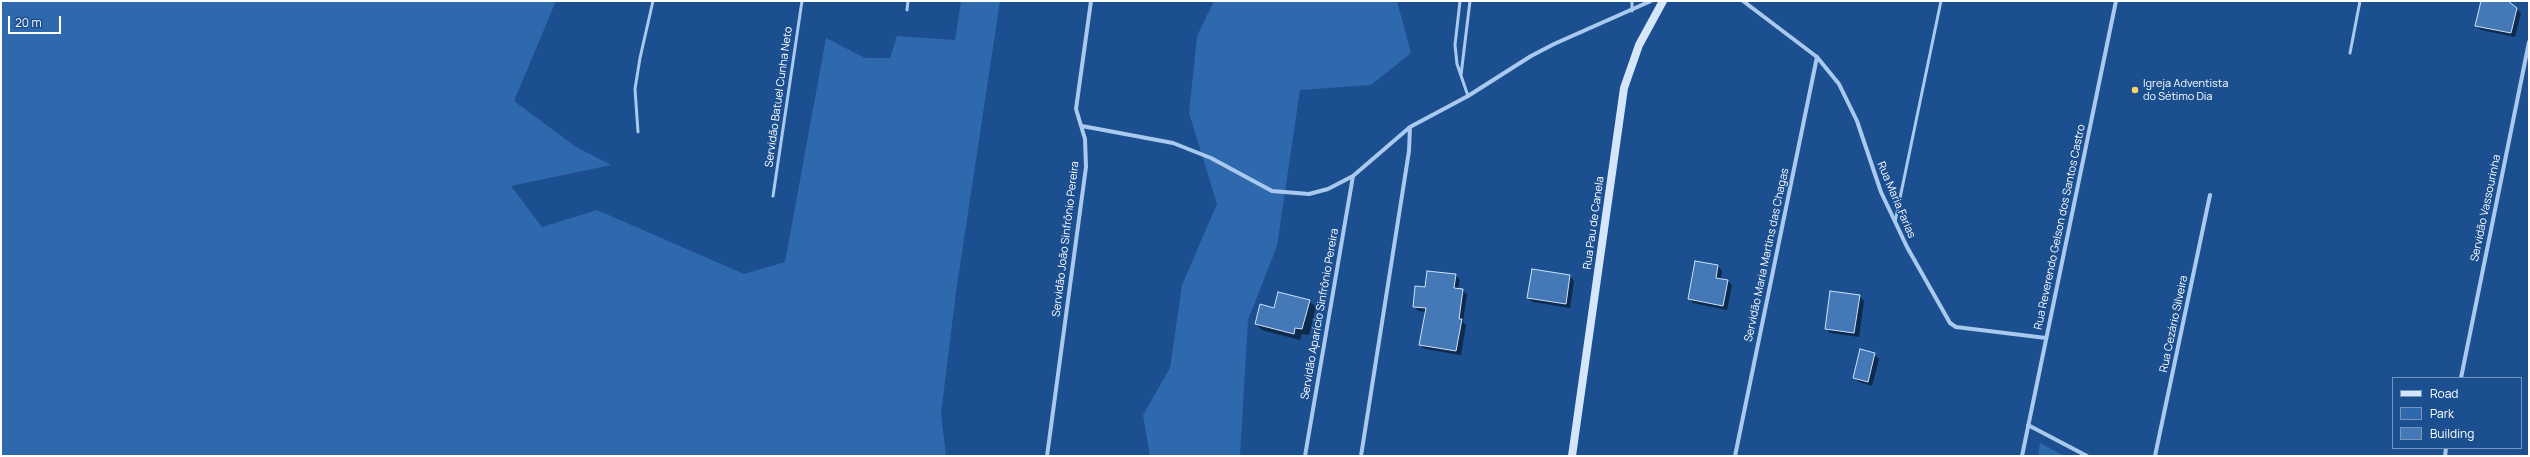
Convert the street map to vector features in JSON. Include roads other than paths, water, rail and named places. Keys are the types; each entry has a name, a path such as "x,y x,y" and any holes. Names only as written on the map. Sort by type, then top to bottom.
{"street":[{"name":"Servidão João Sinfrônio Pereira","path":"1048,456 1086,167 1082,126 1076,109 1091,1"},
{"path":"1082,126 1148,137 1190,148 1272,191 1309,194 1328,189 1353,176 1410,127 1468,96 1554,44 1632,11 1651,1"},
{"name":"Rua Pau de Canela","path":"1572,456 1624,88 1638,45 1663,1"},
{"name":"Rua Maria Farias","path":"1743,1 1818,57 1839,84 1848,102 1881,192 1922,276 1950,323 1956,327 2046,338"},
{"name":"Rua Reverendo Gelson dos Santos Castro","path":"2022,456 2116,1"},
{"name":"Servidão Vassourinha","path":"2461,377 2529,42"},
{"name":"Servidão Maria Martins das Chagas","path":"1735,456 1818,57"},
{"path":"1361,456 1409,151 1410,127"},
{"name":"Servidão Aparício Sinfrônio Pereira","path":"1305,456 1353,176"},
{"name":"Rua Cezário Silveira","path":"2156,456 2210,195"},
{"path":"2028,425 2087,456"}],"lane":[{"path":"638,132 635,89 640,58 653,1"},
{"name":"Servidão Batuel Cunha Neto","path":"773,196 802,1"},
{"path":"907,10 908,1"},
{"path":"1460,1 1455,45 1461,77 1468,96"},
{"path":"1461,77 1470,1"},
{"path":"1632,1 1632,11"},
{"path":"1896,222 1941,1"},
{"path":"2350,53 2360,1"}],"place":[{"name":"Igreja Adventista do Sétimo Dia","path":"2135,90"}]}
